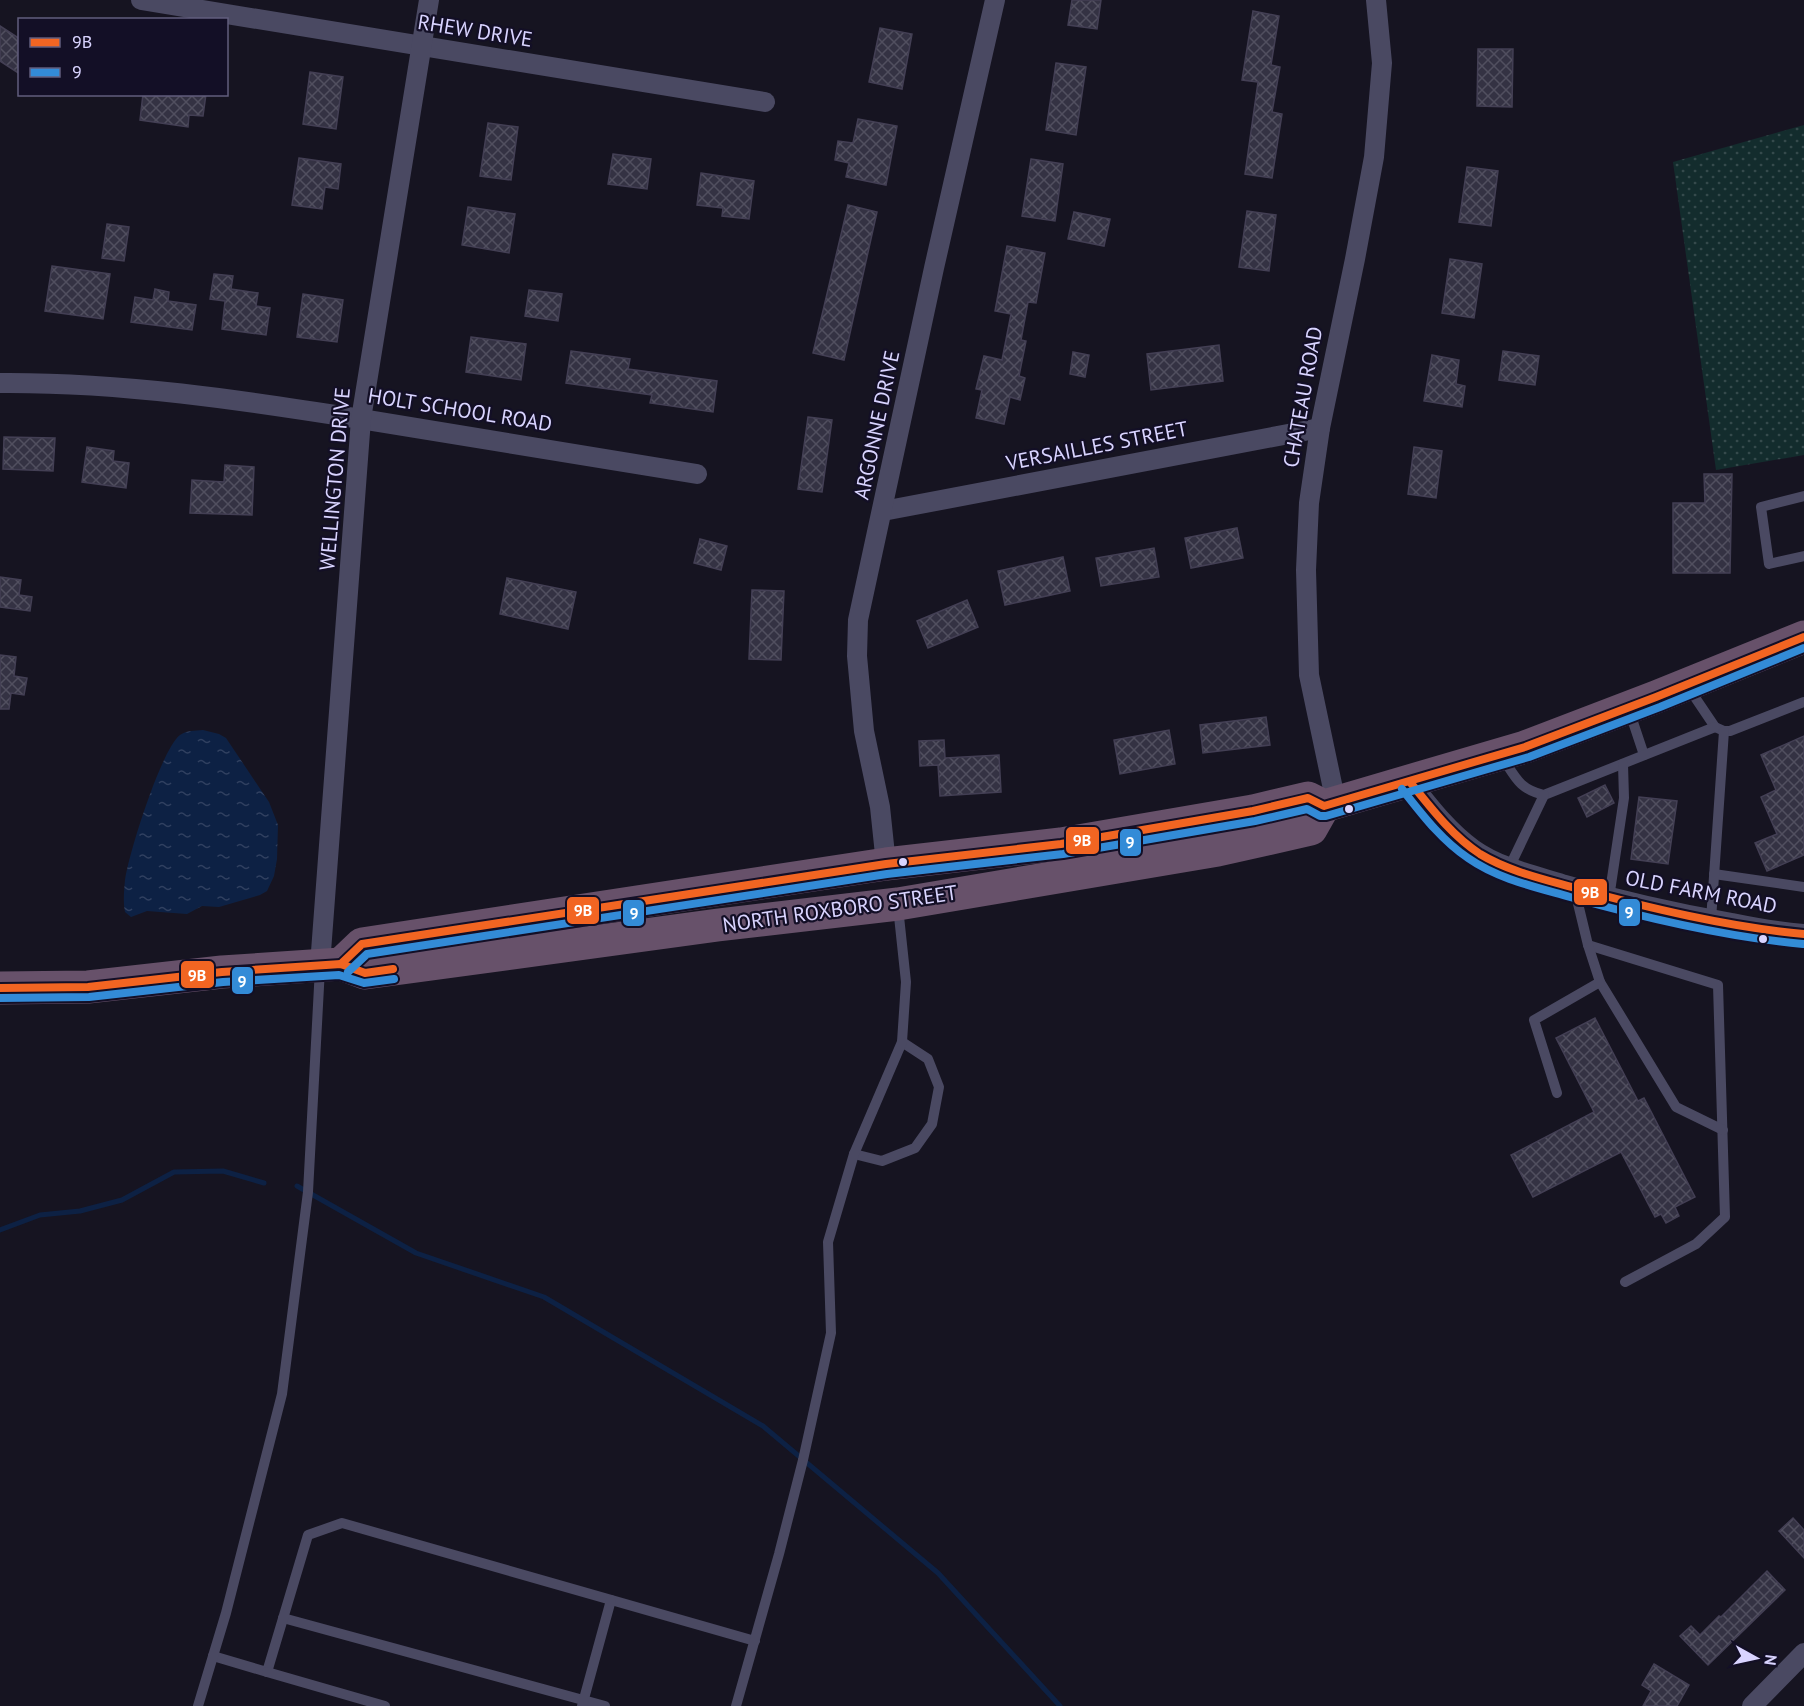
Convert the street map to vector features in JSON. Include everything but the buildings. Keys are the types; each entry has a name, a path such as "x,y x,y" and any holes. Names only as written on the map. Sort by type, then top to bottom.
{"highway":[{"name":"NORTH ROXBORO STREET","path":"331,964 362,944 886,864 1061,844 1254,811 1308,798 1330,804 1525,747 1804,637"},
{"name":"NORTH ROXBORO STREET","path":"0,987 88,987 222,972 331,964 365,973 718,925 898,904 1218,850 1311,829 1330,804"},
{"path":"898,904 918,881 1029,863 1061,844"},
{"path":"718,925 730,909 875,886 886,864"}],"street":[{"name":"RHEW DRIVE","path":"141,0 765,102"},
{"name":"WELLINGTON DRIVE","path":"331,964 361,419 429,0"},
{"name":"ARGONNE DRIVE","path":"886,864 880,807 864,731 857,656 861,603 995,0"},
{"name":"CHATEAU ROAD","path":"1330,804 1309,675 1306,570 1309,503 1320,428 1374,157 1382,63 1376,0"},
{"name":"HOLT SCHOOL ROAD","path":"0,383 34,382 123,387 194,394 697,474"},
{"name":"VERSAILLES STREET","path":"883,511 1320,428"},
{"name":"OLD FARM ROAD","path":"1410,782 1458,837 1474,850 1510,866 1609,898 1711,920 1804,934"},
{"path":"1752,1706 1804,1653"}],"lane":[{"path":"1804,496 1761,507 1769,564 1804,556"},
{"path":"1687,684 1719,729 1711,920"},
{"path":"1501,754 1521,785 1527,790 1544,795 1644,755 1719,729 1730,731 1804,702"},
{"path":"1628,707 1644,755"},
{"path":"1609,898 1624,798 1623,764"},
{"path":"1510,866 1544,795"},
{"path":"1714,874 1804,887"},
{"path":"1574,887 1588,945 1600,982 1676,1107 1723,1130"},
{"path":"736,1706 804,1460 831,1333 828,1242 854,1154 902,1042 906,982 898,904"},
{"path":"1588,945 1718,985 1725,1217 1696,1244 1625,1282"},
{"path":"198,1706 226,1613 282,1394 308,1192 331,964"},
{"path":"1557,1093 1534,1020 1600,982"},
{"path":"854,1154 882,1161 915,1148 932,1124 939,1087 928,1059 902,1042"},
{"path":"267,1672 308,1535 342,1523 754,1641"},
{"path":"583,1703 611,1600"},
{"path":"283,1618 583,1703 605,1706"},
{"path":"213,1656 385,1706"}],"green space":[{"path":"1804,125 1804,455 1716,470 1673,162"}],"water":[{"path":"203,730 226,738 269,802 278,825 274,876 267,891 260,895 219,907 202,906 187,914 147,911 131,917 125,912 125,880 139,826 155,780 172,744 180,735 188,731"}],"waterway":[{"path":"0,1230 40,1215 80,1211 122,1200 174,1172 223,1171 264,1183"},
{"path":"297,1186 416,1253 544,1297 763,1426 938,1573 1060,1706"}],"transit line":[{"name":"9B","path":"341,964 362,944 886,864 1061,844 1253,811 1308,798 1324,806 1525,747 1804,637"},
{"name":"9","path":"348,972 367,954 887,874 1063,854 1255,821 1307,809 1320,816 1326,816 1529,757 1804,648"},
{"name":"9B","path":"1410,782 1460,839 1480,854 1514,870 1689,916 1747,927 1804,934"},
{"name":"9","path":"1402,789 1432,826 1458,851 1504,877 1598,905 1656,919 1744,937 1803,944"},
{"name":"9B","path":"0,988 88,987 222,972 341,964 365,973 393,969"},
{"name":"9","path":"0,998 89,997 223,982 339,975 364,983 394,979"}]}
